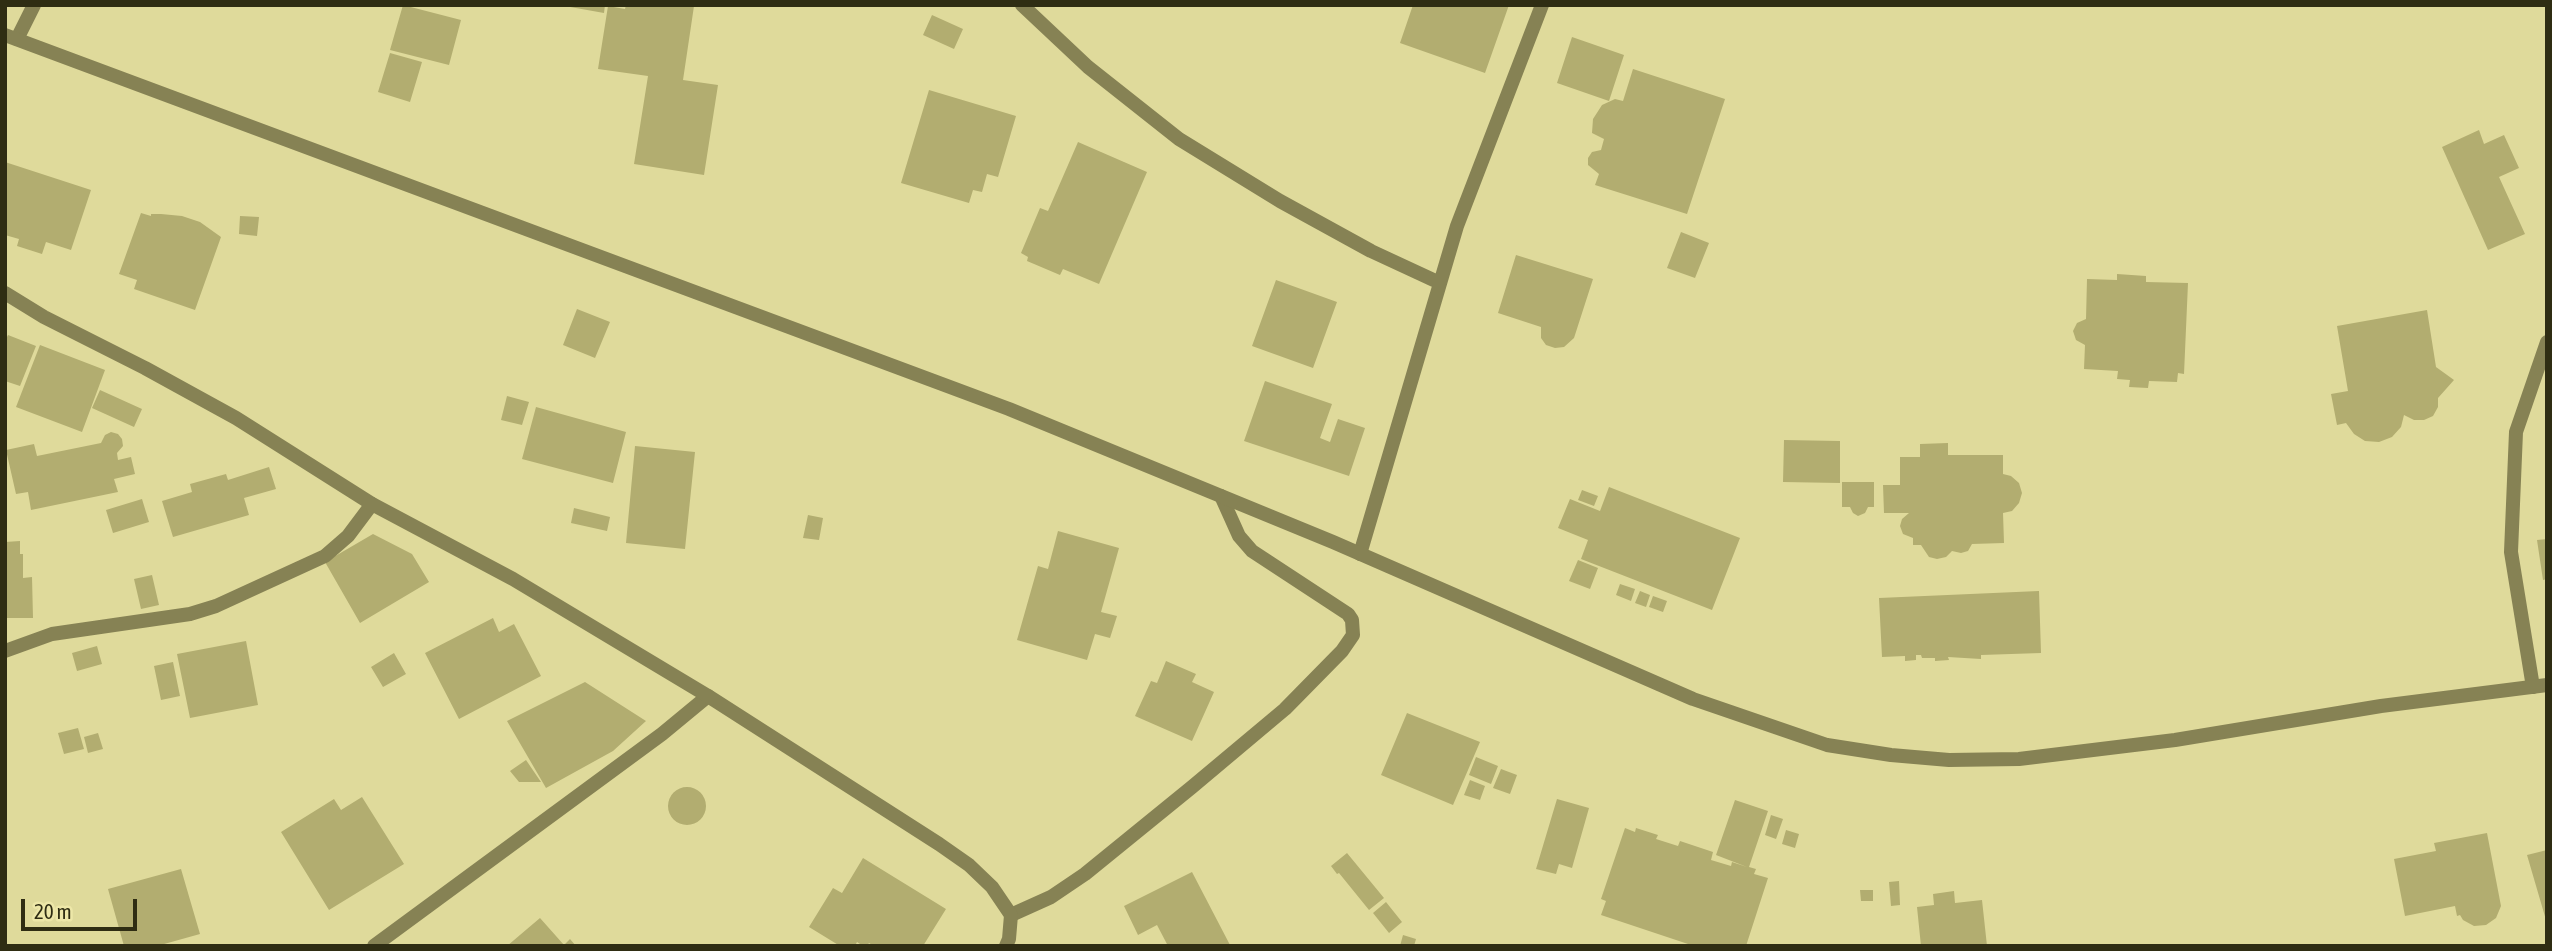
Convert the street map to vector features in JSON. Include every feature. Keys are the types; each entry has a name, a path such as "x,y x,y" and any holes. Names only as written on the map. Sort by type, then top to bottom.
{"street":[{"path":"34,5 11,37 1009,409 1360,554 1693,699 1827,745 1891,755 1949,760 2032,757 2175,740 2381,706 2540,686 2511,552 2511,539 2516,432 2547,342"},
{"path":"1022,5 1088,68 1179,139 1280,201 1371,251 1440,284"},
{"path":"1360,554 1457,226 1542,5"},
{"path":"5,293 44,317 236,418 372,504 513,579 708,696 969,865 992,887 1011,915 1009,943"},
{"path":"1011,915 1051,897 1085,874 1192,787 1286,709 1342,652 1353,635 1352,620 1348,614 1252,551 1239,536 1221,496"},
{"path":"5,651 52,634 190,614 226,602 325,556 348,536 372,504"},
{"path":"374,946 662,734 708,696"}],"building":[{"path":"403,5 461,20 449,65 390,50"},
{"path":"559,5 605,5 604,13"},
{"path":"626,5 694,6 683,80 718,85 704,175 634,164 648,76 598,69 608,6 625,9"},
{"path":"1413,5 1509,5 1485,73 1400,43"},
{"path":"932,15 963,29 954,49 923,35"},
{"path":"1572,37 1624,55 1609,101 1557,83"},
{"path":"390,53 422,62 410,102 378,92"},
{"path":"1633,69 1725,99 1687,214 1595,185 1599,174 1588,165 1588,158 1592,152 1601,150 1604,139 1592,133 1593,119 1602,105 1615,99 1623,101"},
{"path":"929,90 1016,116 998,177 987,174 982,192 973,190 969,203 901,183"},
{"path":"2479,130 2484,144 2504,135 2519,168 2499,177 2525,234 2488,250 2442,147"},
{"path":"1078,142 1147,172 1099,284 1063,269 1060,275 1027,261 1028,257 1021,253 1040,208 1048,211"},
{"path":"5,162 91,190 71,250 46,242 42,254 17,246 19,239 5,235"},
{"path":"141,213 151,216 182,216 200,222 221,237 195,310 134,289 137,280 119,274"},
{"path":"240,216 259,217 257,236 239,234"},
{"path":"1681,232 1709,243 1695,278 1667,268"},
{"path":"1516,255 1593,279 1574,338 1564,347 1546,345 1541,338 1541,327 1498,313"},
{"path":"2117,274 2146,276 2146,282 2188,283 2184,374 2178,373 2177,382 2149,381 2148,388 2129,387 2130,380 2117,379 2118,371 2084,369 2085,345 2076,340 2073,331 2077,323 2086,319 2087,279 2117,280"},
{"path":"1276,280 1337,302 1313,368 1252,346"},
{"path":"577,309 610,322 595,358 563,345"},
{"path":"2427,310 2436,367 2454,380 2438,398 2438,407 2433,416 2414,420 2404,415 2401,427 2392,437 2379,442 2365,441 2354,434 2346,423 2337,425 2331,394 2348,391 2337,326"},
{"path":"8,335 36,346 20,386 5,381 5,341"},
{"path":"40,345 105,370 82,432 16,407"},
{"path":"1265,381 1332,404 1320,438 1330,442 1338,419 1365,428 1349,476 1244,441"},
{"path":"100,390 142,409 134,427 92,408"},
{"path":"507,396 529,402 522,425 501,420"},
{"path":"536,407 626,432 613,483 522,459"},
{"path":"111,432 122,439 123,446 117,453 118,460 131,457 135,474 114,479 118,492 31,510 28,492 16,494 6,450 34,444 37,456 101,443 105,435"},
{"path":"1784,440 1840,441 1840,483 1783,482"},
{"path":"1948,443 1948,455 2003,455 2003,474 2011,476 2019,483 2022,493 2019,503 2012,511 2003,513 2004,543 1972,544 1968,551 1952,551 1946,557 1937,559 1929,557 1921,545 1913,545 1913,538 1903,534 1900,526 1902,519 1909,513 1884,513 1883,485 1900,485 1900,457 1920,457 1920,444"},
{"path":"635,446 695,452 685,549 626,543"},
{"path":"269,467 276,489 244,498 249,515 173,537 162,501 192,492 190,484 226,474 228,480"},
{"path":"1842,482 1874,482 1874,507 1868,507 1865,513 1858,516 1850,507 1842,507"},
{"path":"1609,487 1740,538 1712,610 1581,559 1588,540 1558,528 1570,499 1600,511"},
{"path":"1582,490 1598,496 1594,506 1578,500"},
{"path":"142,499 149,522 113,533 106,510"},
{"path":"574,508 610,517 607,531 571,523"},
{"path":"808,515 823,518 819,540 803,538"},
{"path":"1058,531 1119,548 1101,612 1117,616 1110,638 1095,634 1087,660 1017,640 1038,566 1048,569"},
{"path":"373,534 412,554 429,582 360,623 325,562"},
{"path":"2547,539 2547,579 2543,580 2537,540"},
{"path":"20,541 23,578 32,577 33,618 5,618 5,542"},
{"path":"1578,560 1598,568 1590,589 1569,581"},
{"path":"152,575 159,605 141,609 134,579"},
{"path":"1620,584 1635,589 1631,601 1616,595"},
{"path":"1640,591 1650,595 1646,607 1635,603"},
{"path":"2039,591 2041,653 1981,655 1981,659 1948,657 1949,660 1935,661 1935,658 1922,658 1921,655 1916,655 1916,660 1905,661 1905,656 1882,657 1879,598"},
{"path":"1653,596 1667,601 1663,612 1649,607"},
{"path":"493,618 499,632 514,624 541,676 459,719 425,653"},
{"path":"246,641 258,705 190,718 177,654"},
{"path":"97,646 102,664 77,671 72,653"},
{"path":"394,653 406,674 383,687 371,667"},
{"path":"1166,661 1196,674 1192,682 1214,692 1192,741 1135,716 1151,681 1157,683"},
{"path":"173,662 180,696 161,700 154,666"},
{"path":"585,682 646,721 613,751 546,788 507,721"},
{"path":"1407,713 1480,742 1453,805 1381,775"},
{"path":"78,728 84,749 64,754 58,733"},
{"path":"98,733 103,749 88,753 84,737"},
{"path":"1476,757 1498,766 1491,784 1469,775"},
{"path":"526,760 541,782 519,782 510,771"},
{"path":"1501,769 1517,775 1510,794 1493,788"},
{"path":"1470,780 1485,786 1480,800 1464,795"},
{"path":"687,787 700,793 706,806 700,819 687,825 674,819 668,806 674,793"},
{"path":"362,797 404,864 329,910 281,832 334,799 341,810"},
{"path":"1557,799 1589,808 1572,868 1559,864 1556,874 1536,869"},
{"path":"1735,800 1768,811 1749,867 1756,869 1754,874 1768,878 1746,946 1694,946 1601,915 1606,901 1601,899 1625,828 1635,832 1636,828 1658,835 1656,839 1678,846 1680,841 1713,852 1711,860 1747,867 1716,855"},
{"path":"1771,815 1783,819 1776,839 1765,835"},
{"path":"1786,830 1799,834 1795,848 1782,844"},
{"path":"2487,833 2501,906 2496,918 2486,925 2474,926 2460,915 2457,916 2455,906 2405,916 2394,859 2436,851 2434,843"},
{"path":"2547,850 2547,920 2546,920 2527,855"},
{"path":"1347,853 1384,898 1369,910 1331,866"},
{"path":"863,858 946,909 923,946 874,946 869,943 863,946 857,942 855,946 840,946 809,927 833,888 842,893"},
{"path":"181,869 200,934 157,946 124,946 108,889"},
{"path":"1192,872 1230,945 1168,946 1157,925 1138,935 1124,906"},
{"path":"1899,881 1900,905 1891,906 1889,882"},
{"path":"1860,890 1873,890 1873,901 1861,901"},
{"path":"1954,891 1955,903 1982,900 1987,946 1921,946 1917,907 1934,905 1933,894"},
{"path":"1386,902 1402,922 1389,933 1373,913"},
{"path":"540,918 564,945 570,939 576,946 507,946"},
{"path":"1403,935 1416,939 1414,946 1400,946"}]}
